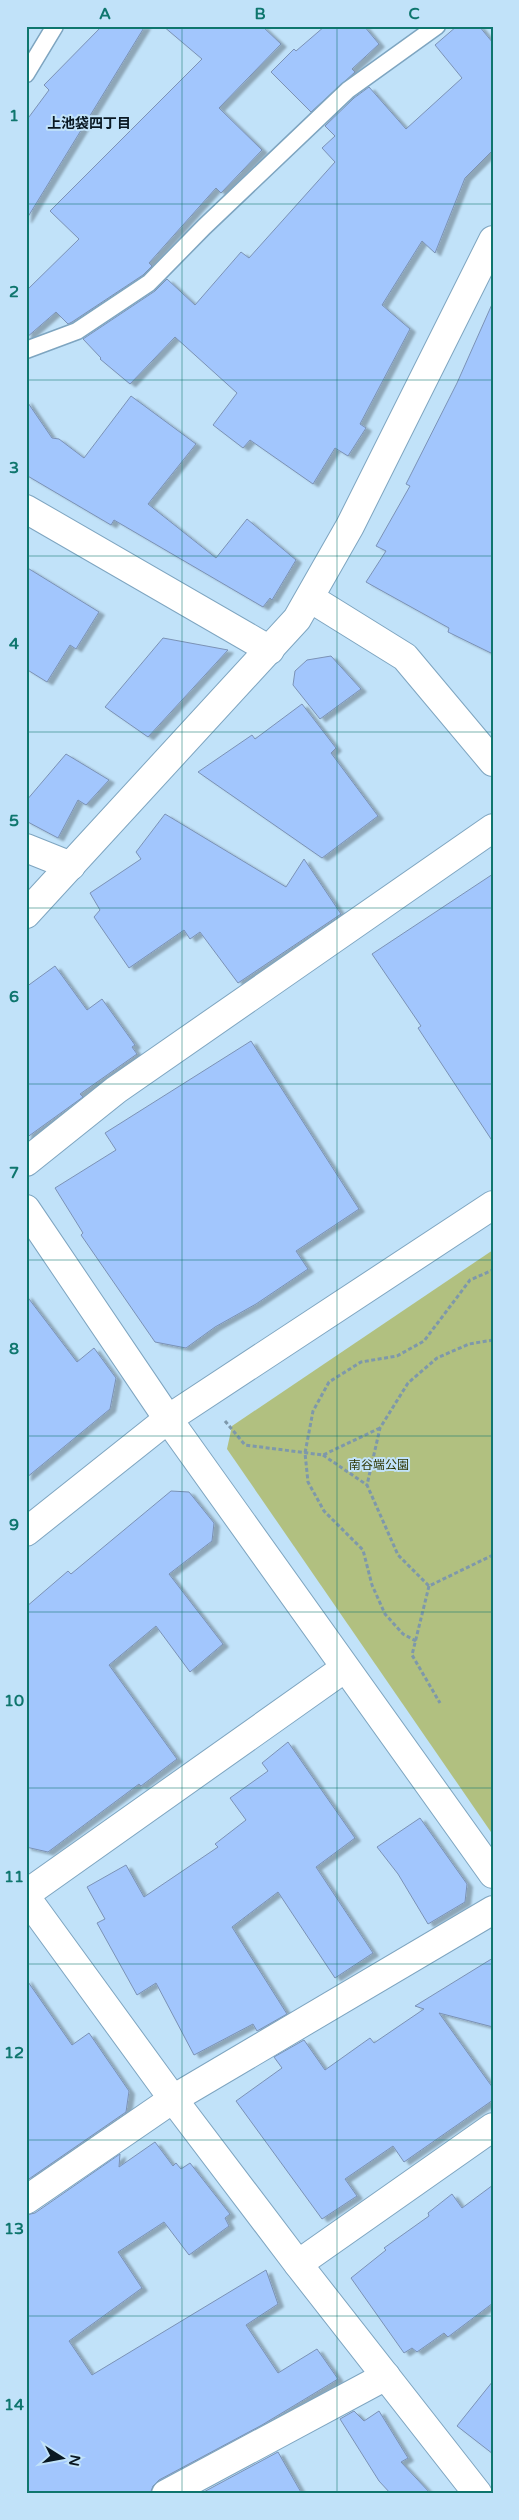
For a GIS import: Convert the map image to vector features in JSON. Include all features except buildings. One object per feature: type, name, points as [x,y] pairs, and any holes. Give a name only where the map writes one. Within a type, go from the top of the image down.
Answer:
[{"type":"street","points":[[26,914],[297,620],[350,526],[493,240]]},
{"type":"street","points":[[26,509],[270,650]]},
{"type":"street","points":[[310,598],[405,657],[493,762]]},
{"type":"street","points":[[26,1162],[116,1090],[493,828]]},
{"type":"street","points":[[26,848],[71,866]]},
{"type":"street","points":[[26,1532],[168,1419],[493,1205]]},
{"type":"street","points":[[26,1209],[168,1419],[493,1874]]},
{"type":"street","points":[[345,1668],[26,1895],[173,2100],[298,2264],[478,2494]]},
{"type":"street","points":[[26,2200],[173,2100],[493,1910]]},
{"type":"street","points":[[298,2264],[493,2127]]},
{"type":"street","points":[[166,2494],[386,2376]]},
{"type":"lane","points":[[26,74],[55,26]]},
{"type":"lane","points":[[26,350],[77,331],[149,283],[204,227],[348,90],[437,26]]},
{"type":"path","points":[[416,1641],[403,1634],[385,1614],[372,1585],[364,1550],[324,1511],[308,1482],[305,1453],[313,1411],[330,1382],[362,1362],[397,1356],[424,1342],[470,1280],[493,1270]]},
{"type":"path","points":[[367,1485],[380,1428],[408,1383],[437,1358],[469,1344],[493,1340]]},
{"type":"path","points":[[224,1421],[245,1445],[323,1455],[367,1485],[398,1555],[429,1586]]},
{"type":"path","points":[[323,1455],[380,1428]]},
{"type":"path","points":[[429,1586],[493,1555]]},
{"type":"path","points":[[429,1586],[412,1654],[440,1703]]},
{"type":"green space","name":"南谷端公園","points":[[493,1250],[493,1835],[227,1449],[232,1426]]},
{"type":"district","name":"上池袋四丁目","points":[[89,123]]}]
